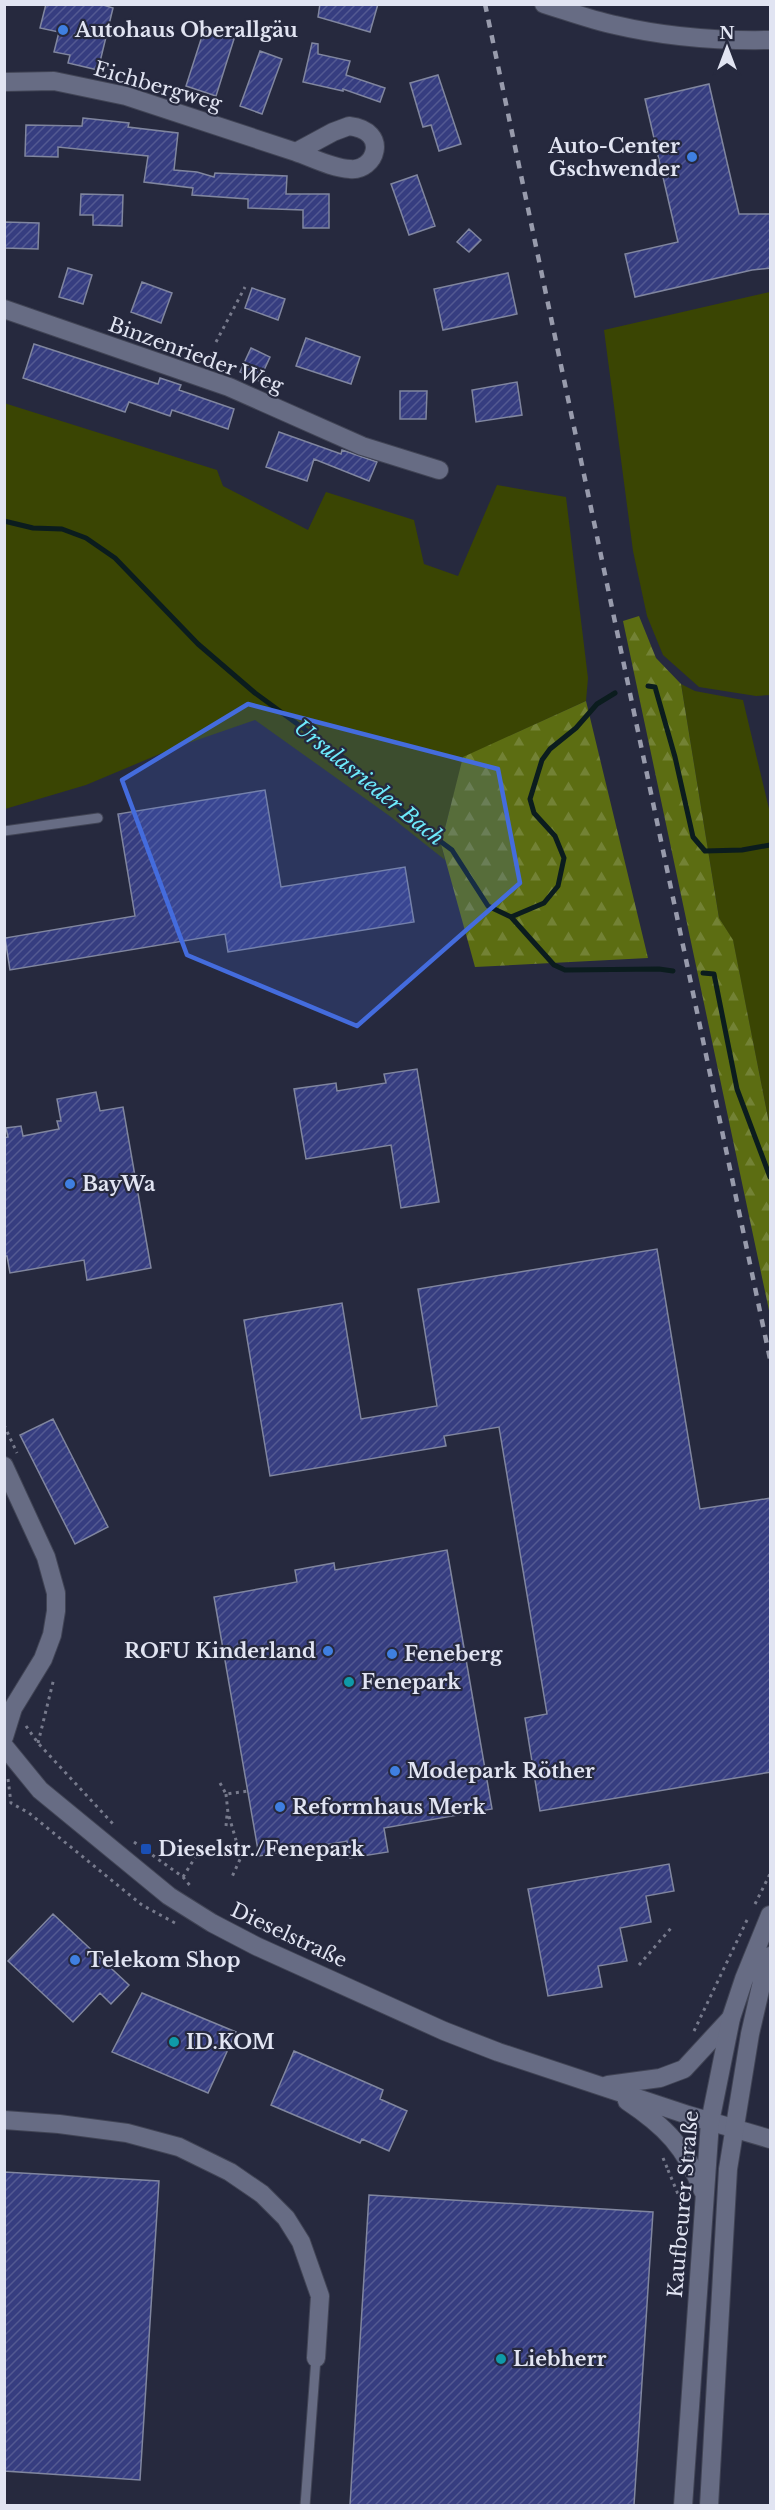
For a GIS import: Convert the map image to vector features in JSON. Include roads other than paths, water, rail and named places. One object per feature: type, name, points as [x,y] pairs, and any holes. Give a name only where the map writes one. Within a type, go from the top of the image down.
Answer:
[{"type":"street","points":[[544,4],[614,25],[664,34],[724,40],[771,39]]},
{"type":"street","name":"Eichbergweg","points":[[4,82],[54,81],[126,96],[296,152]]},
{"type":"street","name":"Binzenrieder Weg","points":[[4,309],[229,387],[362,446],[439,470]]},
{"type":"street","points":[[4,1467],[46,1557],[56,1593],[56,1611],[52,1635],[43,1659],[13,1708],[4,1737]]},
{"type":"street","name":"Dieselstraße","points":[[4,1746],[40,1790],[169,1896],[212,1923],[256,1946],[444,2031],[498,2052],[710,2122],[771,2139]]},
{"type":"street","name":"Kaufbeurer Straße","points":[[683,2505],[710,2122],[731,2018],[744,1979],[771,1915]]},
{"type":"street","points":[[709,2505],[728,2169],[733,2127],[750,2034],[764,1973],[771,1956]]},
{"type":"street","name":"Dieselstraße","points":[[603,2085],[660,2078],[684,2069],[731,2018]]},
{"type":"street","name":"Dieselstraße","points":[[603,2085],[654,2119],[681,2147],[693,2166],[704,2191]]},
{"type":"street","points":[[4,2120],[59,2124],[127,2133],[179,2147],[230,2172],[262,2194],[286,2218],[301,2242],[320,2296],[316,2358]]},
{"type":"lane","points":[[4,831],[98,818]]},
{"type":"lane","points":[[305,2505],[316,2358]]},
{"type":"waterway","name":"Ursulasrieder Bach","points":[[4,521],[33,528],[62,529],[86,538],[115,558],[198,644],[255,693],[352,764],[417,824],[452,850],[488,906],[511,917],[544,903],[558,886],[564,858],[555,836],[534,813],[530,799],[542,760],[550,749],[576,728],[597,704],[615,693]]},
{"type":"waterway","name":"Ursulasrieder Bach","points":[[648,686],[655,687],[675,757],[693,837],[705,851],[742,850],[770,845]]},
{"type":"waterway","points":[[511,917],[554,965],[565,970],[659,969],[673,971]]},
{"type":"waterway","points":[[703,973],[714,974],[737,1089],[770,1177]]},
{"type":"railway","points":[[485,4],[770,1359]]},
{"type":"place","name":"Autohaus Oberallgäu","points":[[63,30]]},
{"type":"place","name":"Auto-Center Gschwender","points":[[692,157]]},
{"type":"place","name":"BayWa","points":[[70,1184]]},
{"type":"place","name":"ROFU Kinderland","points":[[328,1651]]},
{"type":"place","name":"Feneberg","points":[[392,1654]]},
{"type":"place","name":"Fenepark","points":[[349,1682]]},
{"type":"place","name":"Modepark Röther","points":[[395,1771]]},
{"type":"place","name":"Reformhaus Merk","points":[[280,1807]]},
{"type":"place","name":"Dieselstr./Fenepark","points":[[146,1849]]},
{"type":"place","name":"Telekom Shop","points":[[75,1960]]},
{"type":"place","name":"ID.KOM","points":[[174,2042]]},
{"type":"place","name":"Liebherr","points":[[501,2359]]}]
